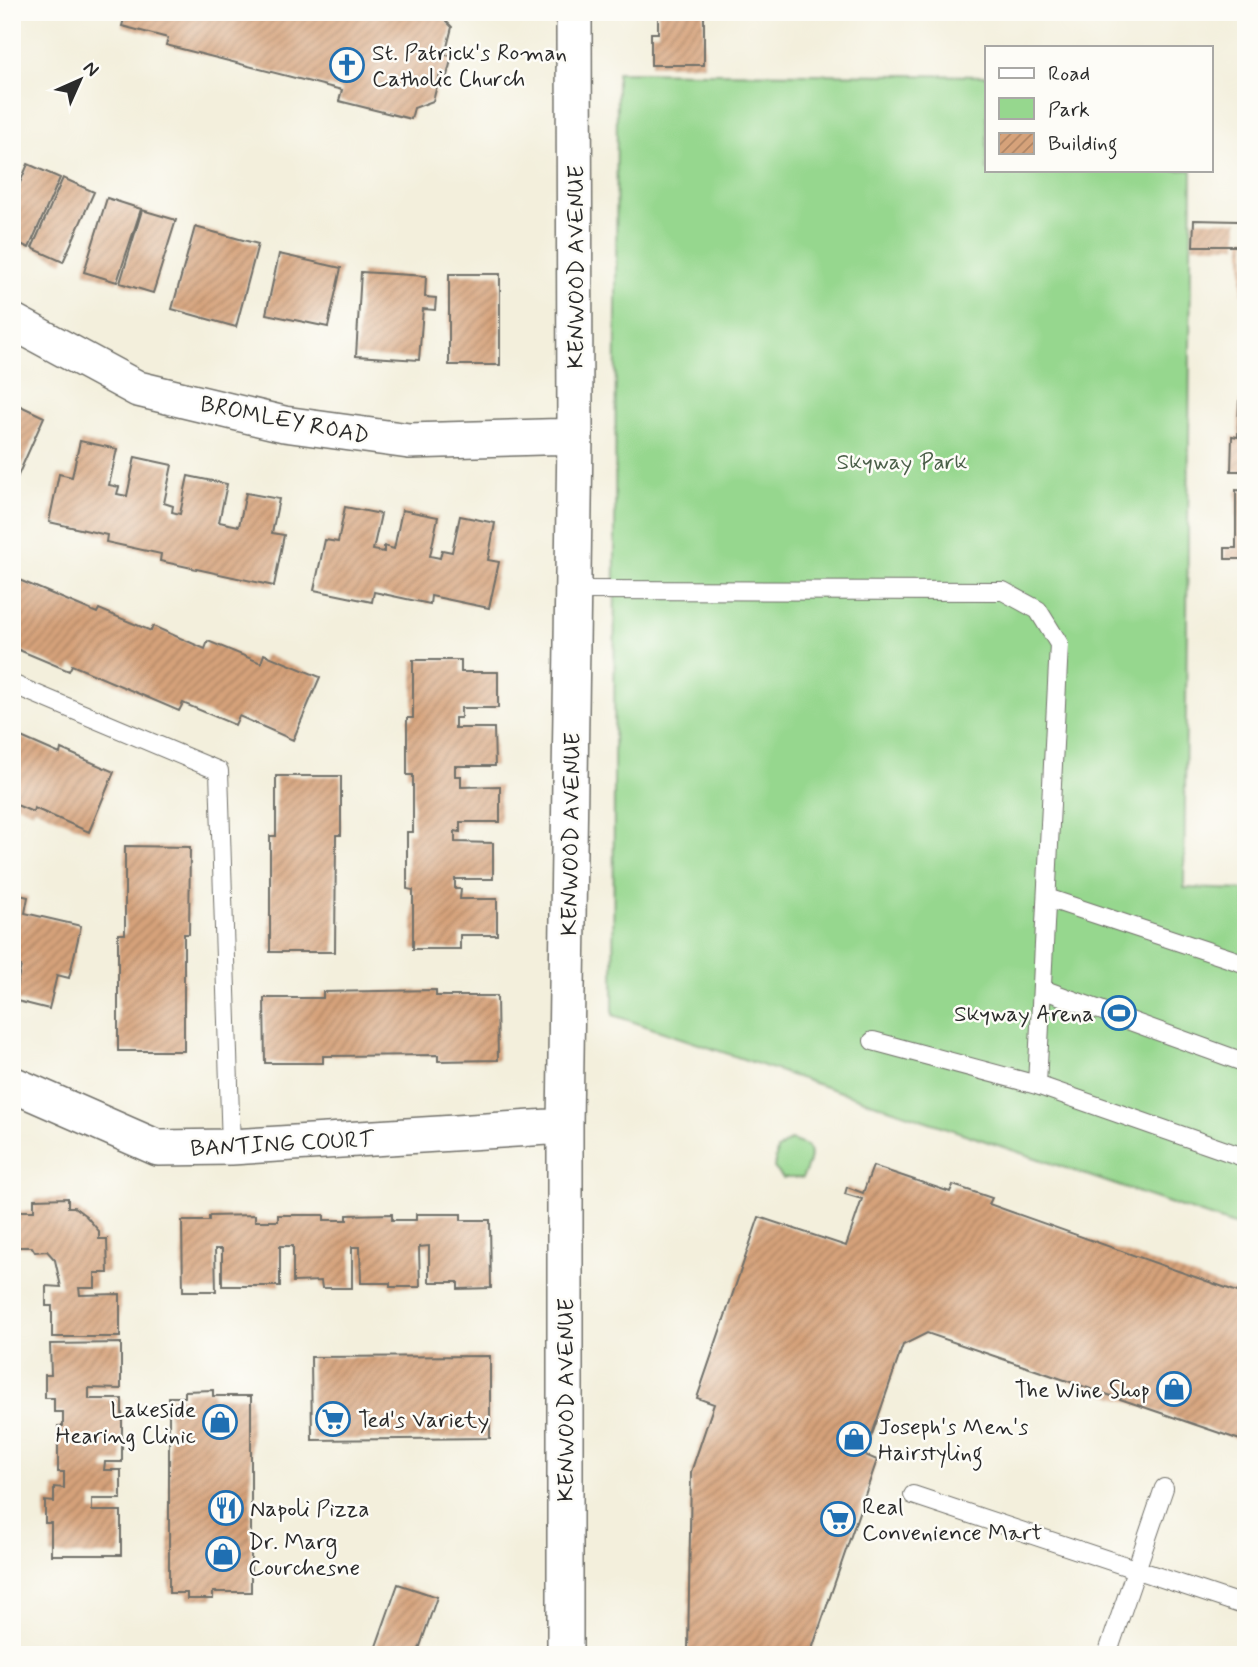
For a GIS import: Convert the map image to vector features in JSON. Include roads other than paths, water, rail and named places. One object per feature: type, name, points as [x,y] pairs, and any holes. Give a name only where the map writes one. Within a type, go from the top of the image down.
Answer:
[{"type":"street","name":"KENWOOD AVENUE","points":[[565,1655],[565,1126],[575,436],[575,12]]},
{"type":"street","name":"BROMLEY ROAD","points":[[12,321],[138,389],[284,424],[409,442],[575,436]]},
{"type":"street","name":"BANTING COURT","points":[[12,1084],[158,1148],[231,1147],[565,1126]]},
{"type":"lane","points":[[573,590],[1003,591],[1038,610],[1059,644],[1037,1085]]},
{"type":"lane","points":[[12,684],[219,771],[231,1147]]},
{"type":"lane","points":[[1047,898],[1246,964]]},
{"type":"lane","points":[[1042,989],[1246,1063]]},
{"type":"lane","points":[[873,1041],[1037,1085],[1246,1158]]},
{"type":"lane","points":[[1107,1655],[1164,1488]]},
{"type":"lane","points":[[914,1494],[1246,1606]]},
{"type":"place","name":"St. Patrick's Roman Catholic Church","points":[[347,65]]},
{"type":"place","name":"Skyway Arena","points":[[1119,1013]]},
{"type":"place","name":"The Wine Shop","points":[[1174,1389]]},
{"type":"place","name":"Ted's Variety","points":[[333,1419]]},
{"type":"place","name":"Lakeside Hearing Clinic","points":[[220,1422]]},
{"type":"place","name":"Joseph's Men's Hairstyling","points":[[854,1439]]},
{"type":"place","name":"Napoli Pizza","points":[[226,1508]]},
{"type":"place","name":"Real Convenience Mart","points":[[838,1519]]},
{"type":"place","name":"Dr. Marg Courchesne","points":[[223,1554]]},
{"type":"park label","name":"Skyway Park","points":[[902,461]]}]
